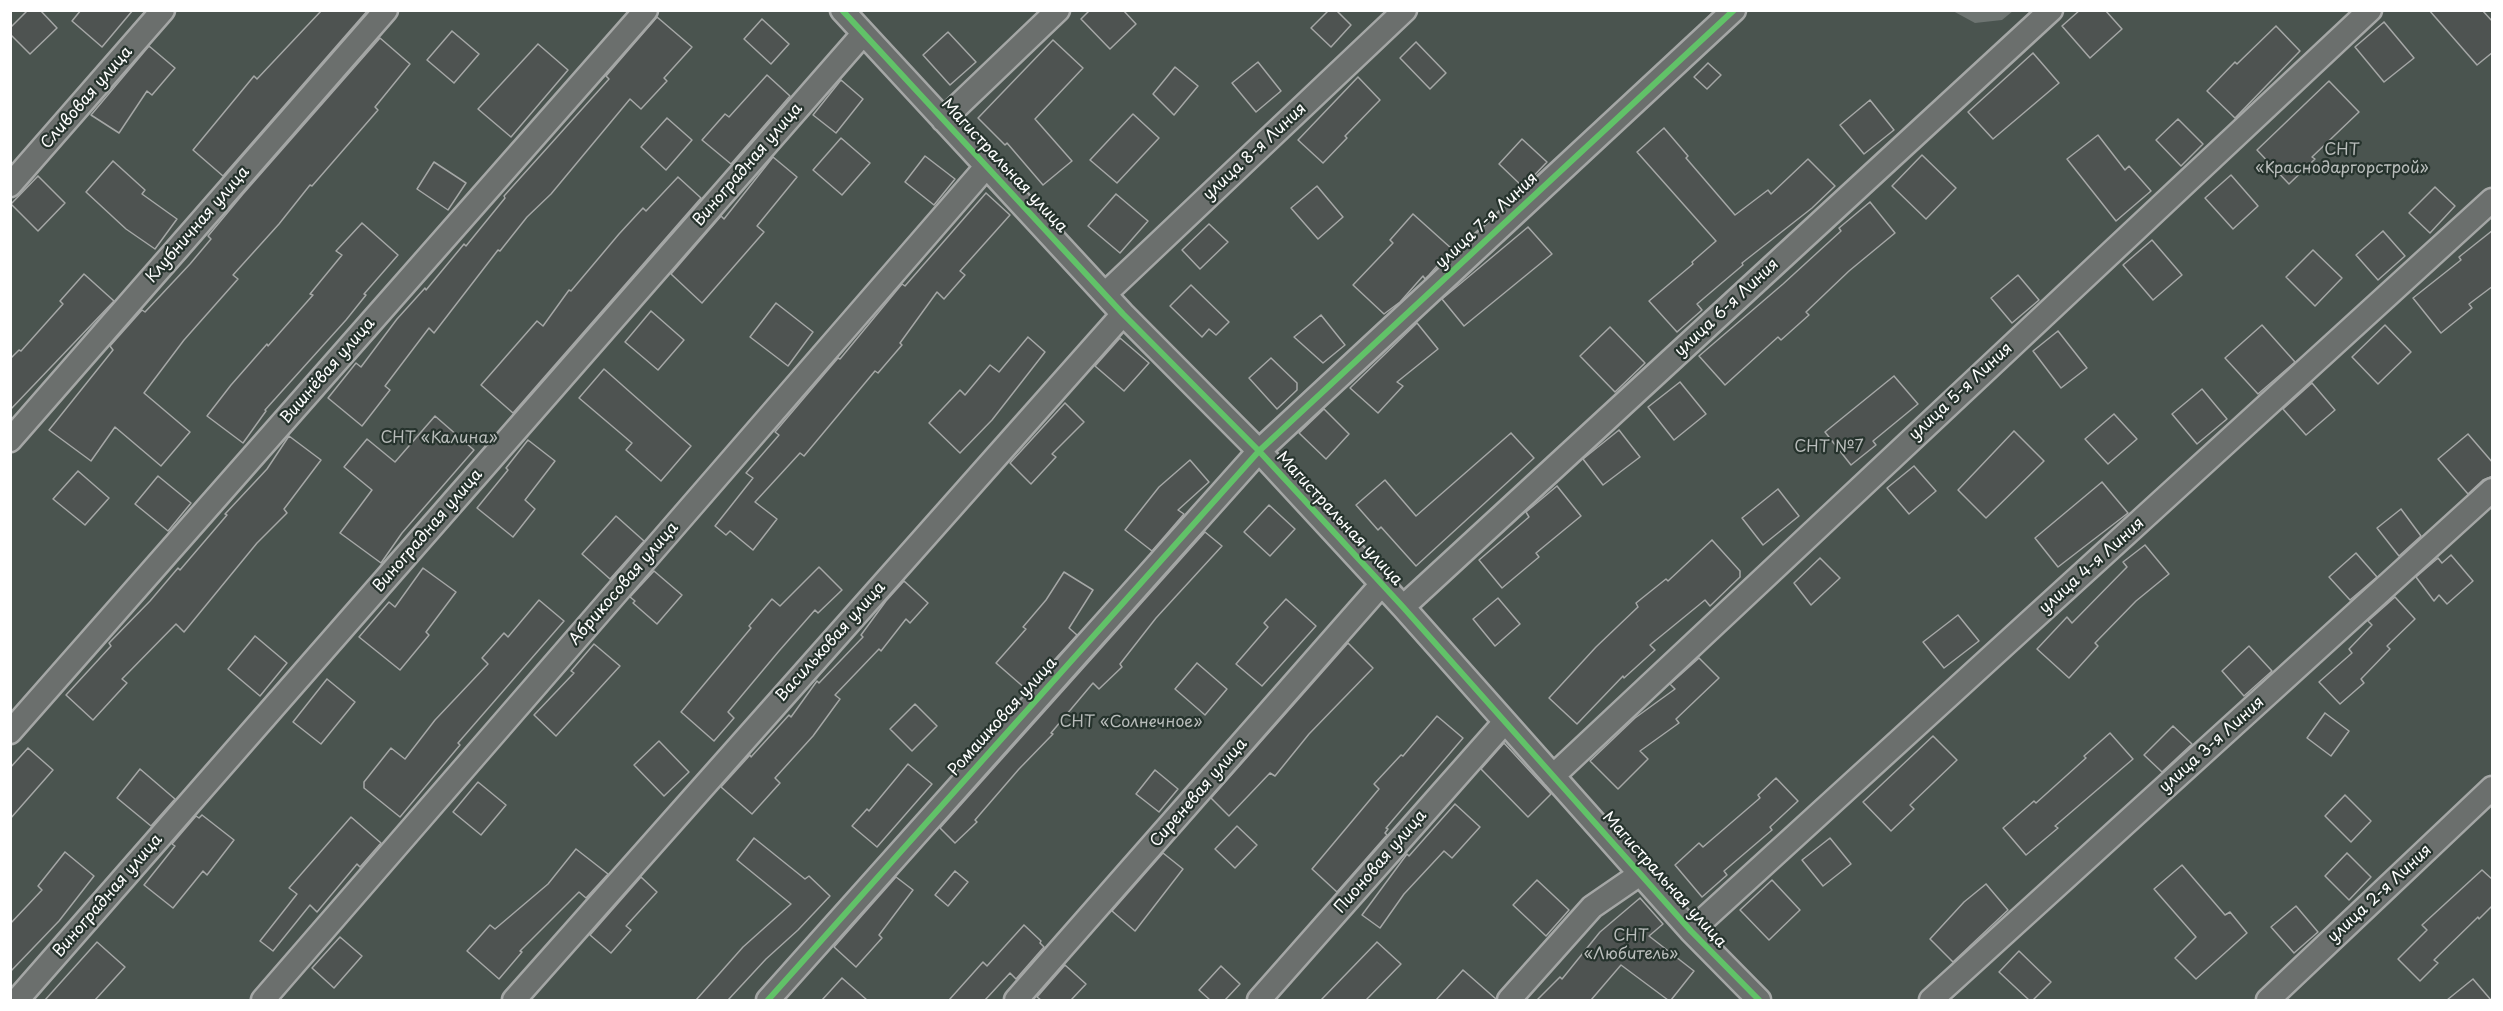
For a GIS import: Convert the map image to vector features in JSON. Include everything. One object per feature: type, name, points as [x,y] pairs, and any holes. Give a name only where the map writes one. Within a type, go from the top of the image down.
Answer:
[{"type":"street","name":"Сливовая улица","points":[[10,184],[163,10]]},
{"type":"street","name":"Клубничная улица","points":[[10,440],[386,10]]},
{"type":"street","name":"Вишнёвая улица","points":[[10,732],[646,10]]},
{"type":"street","name":"Магистральная улица","points":[[842,10],[1123,314],[1259,451],[1403,607],[1691,931],[1759,1000]]},
{"type":"street","points":[[943,120],[1058,10]]},
{"type":"street","name":"улица 8-я Линия","points":[[1105,294],[1405,10]]},
{"type":"street","name":"улица 7-я Линия","points":[[1259,451],[1734,10]]},
{"type":"street","name":"улица 6-я Линия","points":[[1403,607],[2051,10]]},
{"type":"street","name":"улица 5-я Линия","points":[[1553,776],[2370,10]]},
{"type":"street","name":"Виноградная улица","points":[[16,1000],[863,34]]},
{"type":"street","name":"Абрикосовая улица","points":[[263,1000],[986,167]]},
{"type":"street","name":"улица 4-я Линия","points":[[1691,931],[2493,200]]},
{"type":"street","name":"Васильковая улица","points":[[514,1000],[1123,314]]},
{"type":"street","name":"Ромашковая улица","points":[[768,1000],[1259,451]]},
{"type":"street","name":"улица 3-я Линия","points":[[1930,1000],[2493,490]]},
{"type":"street","name":"Сиреневая улица","points":[[1016,1000],[1382,585]]},
{"type":"street","name":"Пионовая улица","points":[[1259,1000],[1504,723]]},
{"type":"street","name":"улица 2-я Линия","points":[[2268,1000],[2493,788]]},
{"type":"street","points":[[1509,1000],[1592,907],[1640,874]]},
{"type":"green space","points":[[10,11],[2492,11],[2492,1000],[11,1000]]},
{"type":"shaded area","points":[[1953,11],[2013,11],[2002,20],[1975,23]]},
{"type":"building","points":[[28,10],[40,10],[57,28],[30,54],[10,34],[10,28]]},
{"type":"building","points":[[81,10],[133,10],[102,47],[72,21]]},
{"type":"building","points":[[322,10],[368,10],[223,176],[193,150],[254,76],[257,79]]},
{"type":"building","points":[[1090,10],[1123,10],[1136,24],[1110,49],[1081,19]]},
{"type":"building","points":[[1329,10],[1336,10],[1351,25],[1331,47],[1311,28]]},
{"type":"building","points":[[2080,10],[2105,10],[2122,29],[2090,58],[2062,26]]},
{"type":"building","points":[[2429,10],[2482,10],[2493,22],[2493,52],[2477,65]]},
{"type":"building","points":[[657,17],[692,47],[664,78],[667,81],[641,109],[630,99],[551,194],[527,217],[500,251],[498,250],[434,333],[429,328],[385,386],[390,390],[362,426],[328,398],[356,363],[361,367],[397,319],[425,288],[426,290],[464,244],[466,246],[505,198],[504,196],[609,79],[606,76]]},
{"type":"building","points":[[762,19],[789,44],[771,64],[744,39]]},
{"type":"building","points":[[2384,22],[2414,58],[2384,82],[2355,47]]},
{"type":"building","points":[[2276,26],[2300,51],[2235,118],[2207,91],[2235,62],[2237,64]]},
{"type":"building","points":[[452,31],[479,54],[454,83],[427,60]]},
{"type":"building","points":[[948,32],[976,62],[950,85],[923,55]]},
{"type":"building","points":[[380,38],[410,64],[375,107],[378,110],[233,275],[238,279],[184,340],[144,393],[190,432],[161,466],[115,427],[91,461],[49,430],[113,350],[110,346],[142,310],[145,312],[190,264],[211,239],[208,236],[243,194]]},
{"type":"building","points":[[1053,40],[1083,68],[1035,119],[1072,161],[1043,185],[1007,143],[1005,145],[978,118]]},
{"type":"building","points":[[1416,42],[1446,73],[1430,89],[1400,58]]},
{"type":"building","points":[[538,44],[568,70],[511,137],[478,109]]},
{"type":"building","points":[[149,46],[175,68],[152,95],[147,91],[119,133],[91,115]]},
{"type":"building","points":[[2033,53],[2059,83],[1993,139],[1968,112]]},
{"type":"building","points":[[1258,62],[1281,91],[1256,112],[1232,83]]},
{"type":"building","points":[[1708,63],[1721,75],[1707,89],[1694,77]]},
{"type":"building","points":[[1175,67],[1198,86],[1174,115],[1153,94]]},
{"type":"building","points":[[767,75],[790,96],[731,164],[702,140],[725,114],[729,117]]},
{"type":"building","points":[[1358,77],[1380,100],[1345,136],[1347,138],[1323,163],[1298,140]]},
{"type":"building","points":[[841,80],[863,99],[836,133],[813,115]]},
{"type":"building","points":[[2329,81],[2359,112],[2312,157],[2315,159],[2289,184],[2257,150]]},
{"type":"building","points":[[1870,100],[1894,130],[1864,154],[1840,125]]},
{"type":"building","points":[[1133,114],[1159,138],[1117,183],[1090,160]]},
{"type":"building","points":[[667,118],[692,140],[666,170],[641,147]]},
{"type":"building","points":[[2178,119],[2203,144],[2181,166],[2156,140]]},
{"type":"building","points":[[1664,128],[1688,156],[1686,158],[1735,215],[1768,190],[1771,194],[1808,159],[1835,186],[1812,208],[1742,263],[1743,265],[1697,304],[1702,310],[1677,332],[1649,301],[1716,241],[1637,152]]},
{"type":"building","points":[[2098,135],[2125,170],[2129,166],[2151,191],[2116,221],[2067,159]]},
{"type":"building","points":[[841,138],[870,163],[842,195],[813,170]]},
{"type":"building","points":[[1522,139],[1547,162],[1523,187],[1499,164]]},
{"type":"building","points":[[1922,155],[1956,188],[1926,219],[1892,186]]},
{"type":"building","points":[[925,156],[955,179],[934,205],[905,182]]},
{"type":"building","points":[[773,157],[797,177],[757,226],[764,232],[702,303],[671,274],[721,216],[724,219]]},
{"type":"building","points":[[113,161],[145,190],[142,194],[177,219],[155,249],[126,229],[86,192]]},
{"type":"building","points":[[434,162],[466,183],[448,210],[417,189]]},
{"type":"building","points":[[2231,175],[2258,206],[2233,229],[2205,198]]},
{"type":"building","points":[[38,176],[65,203],[38,231],[11,204]]},
{"type":"building","points":[[678,177],[701,198],[513,413],[481,385],[537,321],[543,326],[569,290],[571,291],[619,234],[643,208],[646,211]]},
{"type":"building","points":[[1317,186],[1343,217],[1318,239],[1291,208]]},
{"type":"building","points":[[2435,187],[2455,206],[2430,233],[2409,213]]},
{"type":"building","points":[[986,193],[1010,215],[960,271],[965,275],[944,299],[937,292],[900,343],[902,345],[878,373],[875,371],[804,456],[800,453],[755,502],[777,519],[753,550],[730,531],[726,535],[715,526],[753,478],[746,473],[779,435],[775,432],[902,284],[905,286]]},
{"type":"building","points":[[1116,194],[1148,221],[1120,253],[1088,226]]},
{"type":"building","points":[[1870,202],[1895,233],[1849,271],[1806,312],[1809,315],[1781,340],[1778,337],[1725,385],[1699,356],[1783,284],[1841,231],[1839,228]]},
{"type":"building","points":[[1413,214],[1452,249],[1425,279],[1423,276],[1400,302],[1384,314],[1353,285],[1393,243],[1390,240]]},
{"type":"building","points":[[362,223],[398,255],[364,294],[366,295],[346,320],[265,410],[243,443],[207,416],[231,385],[313,295],[310,294],[342,255],[336,251]]},
{"type":"building","points":[[1209,224],[1228,242],[1200,269],[1182,250]]},
{"type":"building","points":[[1528,227],[1552,254],[1464,326],[1442,299]]},
{"type":"building","points":[[2493,230],[2493,286],[2469,304],[2472,308],[2441,333],[2413,298],[2461,260],[2459,257]]},
{"type":"building","points":[[2383,231],[2405,256],[2378,280],[2356,255]]},
{"type":"building","points":[[2152,240],[2182,275],[2153,300],[2123,265]]},
{"type":"building","points":[[2313,250],[2342,278],[2315,306],[2286,277]]},
{"type":"building","points":[[84,274],[114,301],[10,410],[10,359],[19,350],[21,351],[63,304],[60,301]]},
{"type":"building","points":[[2018,275],[2039,300],[2012,323],[1991,298]]},
{"type":"building","points":[[1191,285],[1229,322],[1216,335],[1209,329],[1202,337],[1170,306]]},
{"type":"building","points":[[776,303],[813,332],[788,366],[750,337]]},
{"type":"building","points":[[651,311],[684,340],[658,370],[625,342]]},
{"type":"building","points":[[1321,315],[1345,345],[1323,363],[1294,337]]},
{"type":"building","points":[[1417,323],[1438,349],[1397,382],[1403,386],[1378,413],[1350,388]]},
{"type":"building","points":[[2262,325],[2295,362],[2258,394],[2225,358]]},
{"type":"building","points":[[2385,325],[2411,352],[2378,384],[2352,357]]},
{"type":"building","points":[[1610,327],[1645,363],[1615,392],[1580,356]]},
{"type":"building","points":[[2058,331],[2087,368],[2061,388],[2033,351]]},
{"type":"building","points":[[1028,337],[1045,352],[992,420],[960,453],[929,423],[960,390],[965,395],[990,365],[999,372]]},
{"type":"building","points":[[1120,338],[1149,363],[1124,391],[1095,366]]},
{"type":"building","points":[[1271,358],[1297,383],[1297,390],[1277,409],[1249,378]]},
{"type":"building","points":[[604,369],[691,446],[661,481],[626,450],[632,443],[579,398]]},
{"type":"building","points":[[1894,376],[1918,404],[1873,441],[1876,445],[1851,465],[1825,432]]},
{"type":"building","points":[[1680,382],[1706,414],[1674,440],[1648,407]]},
{"type":"building","points":[[2312,383],[2335,410],[2306,435],[2283,409]]},
{"type":"building","points":[[2202,389],[2227,419],[2197,444],[2172,414]]},
{"type":"building","points":[[1065,403],[1084,422],[1052,454],[1056,457],[1031,484],[1010,463]]},
{"type":"building","points":[[1324,409],[1349,434],[1326,459],[1299,433]]},
{"type":"building","points":[[2114,414],[2137,439],[2108,464],[2085,439]]},
{"type":"building","points":[[435,416],[474,450],[402,533],[381,563],[340,533],[372,490],[344,467],[367,439],[395,462]]},
{"type":"building","points":[[1619,430],[1640,457],[1603,485],[1583,459]]},
{"type":"building","points":[[2014,431],[2044,461],[1986,518],[1958,490]]},
{"type":"building","points":[[1511,433],[1534,458],[1416,566],[1381,527],[1378,530],[1356,505],[1385,480],[1416,516]]},
{"type":"building","points":[[2468,434],[2493,463],[2493,476],[2483,480],[2468,494],[2438,459]]},
{"type":"building","points":[[289,436],[321,460],[284,509],[287,513],[257,543],[184,632],[176,624],[122,679],[127,683],[93,720],[66,695],[111,646],[109,643],[178,568],[180,570],[227,515],[225,514],[267,469]]},
{"type":"building","points":[[528,440],[555,461],[525,500],[535,509],[513,537],[477,508],[508,470],[506,468]]},
{"type":"building","points":[[1190,460],[1209,482],[1178,510],[1184,514],[1152,551],[1125,530],[1159,487]]},
{"type":"building","points":[[1914,466],[1936,491],[1909,514],[1887,488]]},
{"type":"building","points":[[78,471],[109,498],[85,525],[53,499]]},
{"type":"building","points":[[158,476],[191,503],[168,531],[135,504]]},
{"type":"building","points":[[2102,482],[2128,513],[2058,567],[2035,538]]},
{"type":"building","points":[[1557,486],[1581,516],[1536,553],[1539,557],[1502,588],[1479,560],[1529,517],[1526,512]]},
{"type":"building","points":[[1778,489],[1799,516],[1763,545],[1742,518]]},
{"type":"building","points":[[1269,505],[1295,529],[1270,556],[1244,532]]},
{"type":"building","points":[[2401,509],[2421,536],[2399,556],[2377,528]]},
{"type":"building","points":[[616,516],[644,541],[610,579],[582,554]]},
{"type":"building","points":[[1205,532],[1222,546],[1156,618],[1120,664],[1122,667],[1099,689],[1093,683],[1051,733],[1053,734],[1019,769],[975,820],[977,822],[955,843],[940,828]]},
{"type":"building","points":[[1712,540],[1740,571],[1740,577],[1710,606],[1705,600],[1650,645],[1655,650],[1624,678],[1623,676],[1577,724],[1549,698],[1596,647],[1638,607],[1636,603],[1666,579],[1668,581]]},
{"type":"building","points":[[2145,545],[2169,574],[2136,601],[2095,643],[2098,646],[2069,678],[2037,649],[2067,617],[2072,623],[2127,567],[2123,562]]},
{"type":"building","points":[[2356,553],[2377,577],[2350,600],[2329,577]]},
{"type":"building","points":[[2451,555],[2473,581],[2447,604],[2439,595],[2434,601],[2416,577],[2438,558],[2442,563]]},
{"type":"building","points":[[1820,558],[1840,578],[1811,605],[1794,583]]},
{"type":"building","points":[[819,567],[842,590],[818,613],[815,610],[779,651],[728,712],[734,718],[714,741],[681,712],[751,628],[749,626],[772,599],[780,606]]},
{"type":"building","points":[[423,568],[456,592],[426,632],[429,635],[400,670],[359,637],[389,602],[395,607]]},
{"type":"building","points":[[654,571],[682,595],[657,624],[633,603],[635,601],[630,597]]},
{"type":"building","points":[[1064,572],[1093,590],[1069,628],[1077,635],[1027,690],[996,663],[1026,629],[1023,627],[1046,600]]},
{"type":"building","points":[[904,581],[928,603],[910,623],[906,619],[881,651],[879,649],[835,695],[840,699],[813,736],[775,778],[780,783],[752,814],[721,787],[789,715],[791,717],[817,681],[819,683],[863,637],[861,635]]},
{"type":"building","points":[[2395,597],[2415,619],[2387,646],[2390,649],[2361,679],[2364,683],[2340,704],[2319,682],[2352,653],[2349,649],[2372,625],[2368,621]]},
{"type":"building","points":[[1498,598],[1520,624],[1495,646],[1473,619]]},
{"type":"building","points":[[1286,599],[1316,626],[1262,686],[1236,664],[1268,627],[1264,623]]},
{"type":"building","points":[[539,600],[564,621],[458,743],[460,745],[400,817],[364,788],[364,782],[391,748],[405,759],[435,720],[488,664],[482,658],[504,633],[508,637]]},
{"type":"building","points":[[1958,615],[1979,641],[1944,668],[1923,642]]},
{"type":"building","points":[[255,636],[287,663],[260,696],[228,669]]},
{"type":"building","points":[[1348,643],[1373,668],[1309,734],[1275,776],[1270,773],[1229,816],[1211,798]]},
{"type":"building","points":[[594,644],[620,666],[556,736],[534,715],[574,673],[571,671]]},
{"type":"building","points":[[2249,646],[2272,671],[2244,696],[2222,671]]},
{"type":"building","points":[[1699,658],[1719,678],[1676,719],[1679,723],[1640,751],[1648,759],[1618,789],[1590,761],[1635,718],[1675,689],[1670,684]]},
{"type":"building","points":[[1197,663],[1227,689],[1205,715],[1175,689]]},
{"type":"building","points":[[327,679],[355,702],[321,744],[293,722]]},
{"type":"building","points":[[915,704],[937,726],[912,751],[890,729]]},
{"type":"building","points":[[2325,713],[2349,731],[2331,756],[2307,738]]},
{"type":"building","points":[[1437,716],[1463,738],[1386,828],[1388,829],[1385,833],[1387,835],[1337,892],[1312,869],[1379,789],[1374,784],[1401,755],[1403,756]]},
{"type":"building","points":[[2173,726],[2192,744],[2162,772],[2144,755]]},
{"type":"building","points":[[2110,733],[2133,759],[2055,826],[2058,828],[2026,855],[2003,828],[2034,801],[2036,803]]},
{"type":"building","points":[[1933,736],[1957,760],[1910,805],[1914,809],[1891,831],[1863,802]]},
{"type":"building","points":[[659,741],[689,772],[664,796],[634,765]]},
{"type":"building","points":[[1504,743],[1551,794],[1528,817],[1481,769]]},
{"type":"building","points":[[28,748],[53,770],[10,819],[10,768]]},
{"type":"building","points":[[908,764],[932,784],[877,847],[852,826],[867,809],[869,811]]},
{"type":"building","points":[[140,769],[175,799],[151,826],[117,798]]},
{"type":"building","points":[[1155,770],[1178,789],[1159,812],[1136,794]]},
{"type":"building","points":[[1776,778],[1798,801],[1770,827],[1772,830],[1724,871],[1727,875],[1702,897],[1675,865],[1699,843],[1703,847],[1760,798],[1758,795]]},
{"type":"building","points":[[478,782],[506,805],[481,835],[453,812]]},
{"type":"building","points":[[2345,795],[2371,821],[2351,842],[2325,816]]},
{"type":"building","points":[[1455,804],[1480,827],[1452,858],[1444,851],[1404,894],[1380,928],[1362,915],[1407,854],[1409,856]]},
{"type":"building","points":[[202,815],[234,840],[207,875],[203,871],[173,908],[144,885],[175,846],[172,844],[196,816],[199,818]]},
{"type":"building","points":[[351,817],[381,843],[360,867],[357,864],[317,912],[310,905],[273,951],[260,941],[297,894],[289,888]]},
{"type":"building","points":[[1237,826],[1257,845],[1235,868],[1215,849]]},
{"type":"building","points":[[754,838],[805,879],[809,876],[830,896],[728,1000],[696,1000],[743,947],[791,904],[737,860]]},
{"type":"building","points":[[1830,838],[1851,864],[1823,886],[1802,860]]},
{"type":"building","points":[[576,849],[608,874],[586,898],[579,892],[520,951],[522,952],[499,979],[467,951],[490,925],[495,929],[548,884]]},
{"type":"building","points":[[65,852],[94,876],[59,921],[10,972],[10,924],[42,890],[38,886]]},
{"type":"building","points":[[1163,853],[1183,869],[1135,931],[1112,911]]},
{"type":"building","points":[[2347,853],[2371,877],[2349,900],[2325,876]]},
{"type":"building","points":[[2182,865],[2225,915],[2230,912],[2247,933],[2196,979],[2175,958],[2196,937],[2154,889]]},
{"type":"building","points":[[2482,870],[2493,880],[2493,905],[2434,960],[2438,963],[2420,981],[2398,959],[2427,930],[2422,925]]},
{"type":"building","points":[[955,871],[968,882],[948,906],[935,895]]},
{"type":"building","points":[[641,877],[657,892],[626,926],[631,930],[611,953],[590,935]]},
{"type":"building","points":[[896,877],[913,890],[879,935],[882,938],[856,967],[834,947]]},
{"type":"building","points":[[1537,880],[1569,910],[1546,936],[1513,905]]},
{"type":"building","points":[[1772,880],[1800,910],[1769,940],[1740,910]]},
{"type":"building","points":[[1986,884],[2008,910],[1953,962],[1930,939],[1964,902]]},
{"type":"building","points":[[1640,898],[1663,924],[1649,936],[1694,971],[1671,1000],[1621,965],[1591,1000],[1537,1000],[1560,977],[1562,979],[1600,932]]},
{"type":"building","points":[[2296,906],[2318,932],[2294,953],[2271,927]]},
{"type":"building","points":[[1024,925],[1041,941],[1044,947],[1016,979],[1010,973],[985,1000],[949,1000],[983,962],[987,966]]},
{"type":"building","points":[[340,937],[362,956],[334,988],[312,968]]},
{"type":"building","points":[[97,942],[125,967],[95,1000],[45,1000]]},
{"type":"building","points":[[1377,942],[1401,964],[1366,1000],[1321,1000]]},
{"type":"building","points":[[2019,951],[2051,982],[2033,1000],[2029,1000],[1999,972]]},
{"type":"building","points":[[1065,965],[1086,984],[1071,1000],[1041,1000],[1037,997]]},
{"type":"building","points":[[1221,966],[1240,984],[1225,1000],[1210,1000],[1199,990]]},
{"type":"building","points":[[1463,970],[1496,999],[1496,1000],[1436,1000]]},
{"type":"building","points":[[842,978],[867,1000],[822,1000]]},
{"type":"building","points":[[2473,979],[2491,1000],[2447,1000]]},
{"type":"cycle path","points":[[842,10],[1123,314],[1259,451],[1403,607],[1691,931],[1759,1000]]},
{"type":"cycle path","points":[[768,1000],[1259,451],[1734,10]]},
{"type":"park label","name":"СНТ «Краснодаргорстрой»","points":[[2342,160]]},
{"type":"park label","name":"СНТ «Калина»","points":[[439,439]]},
{"type":"park label","name":"СНТ №7","points":[[1829,448]]},
{"type":"park label","name":"СНТ «Солнечное»","points":[[1131,723]]},
{"type":"park label","name":"СНТ «Любитель»","points":[[1631,946]]}]
